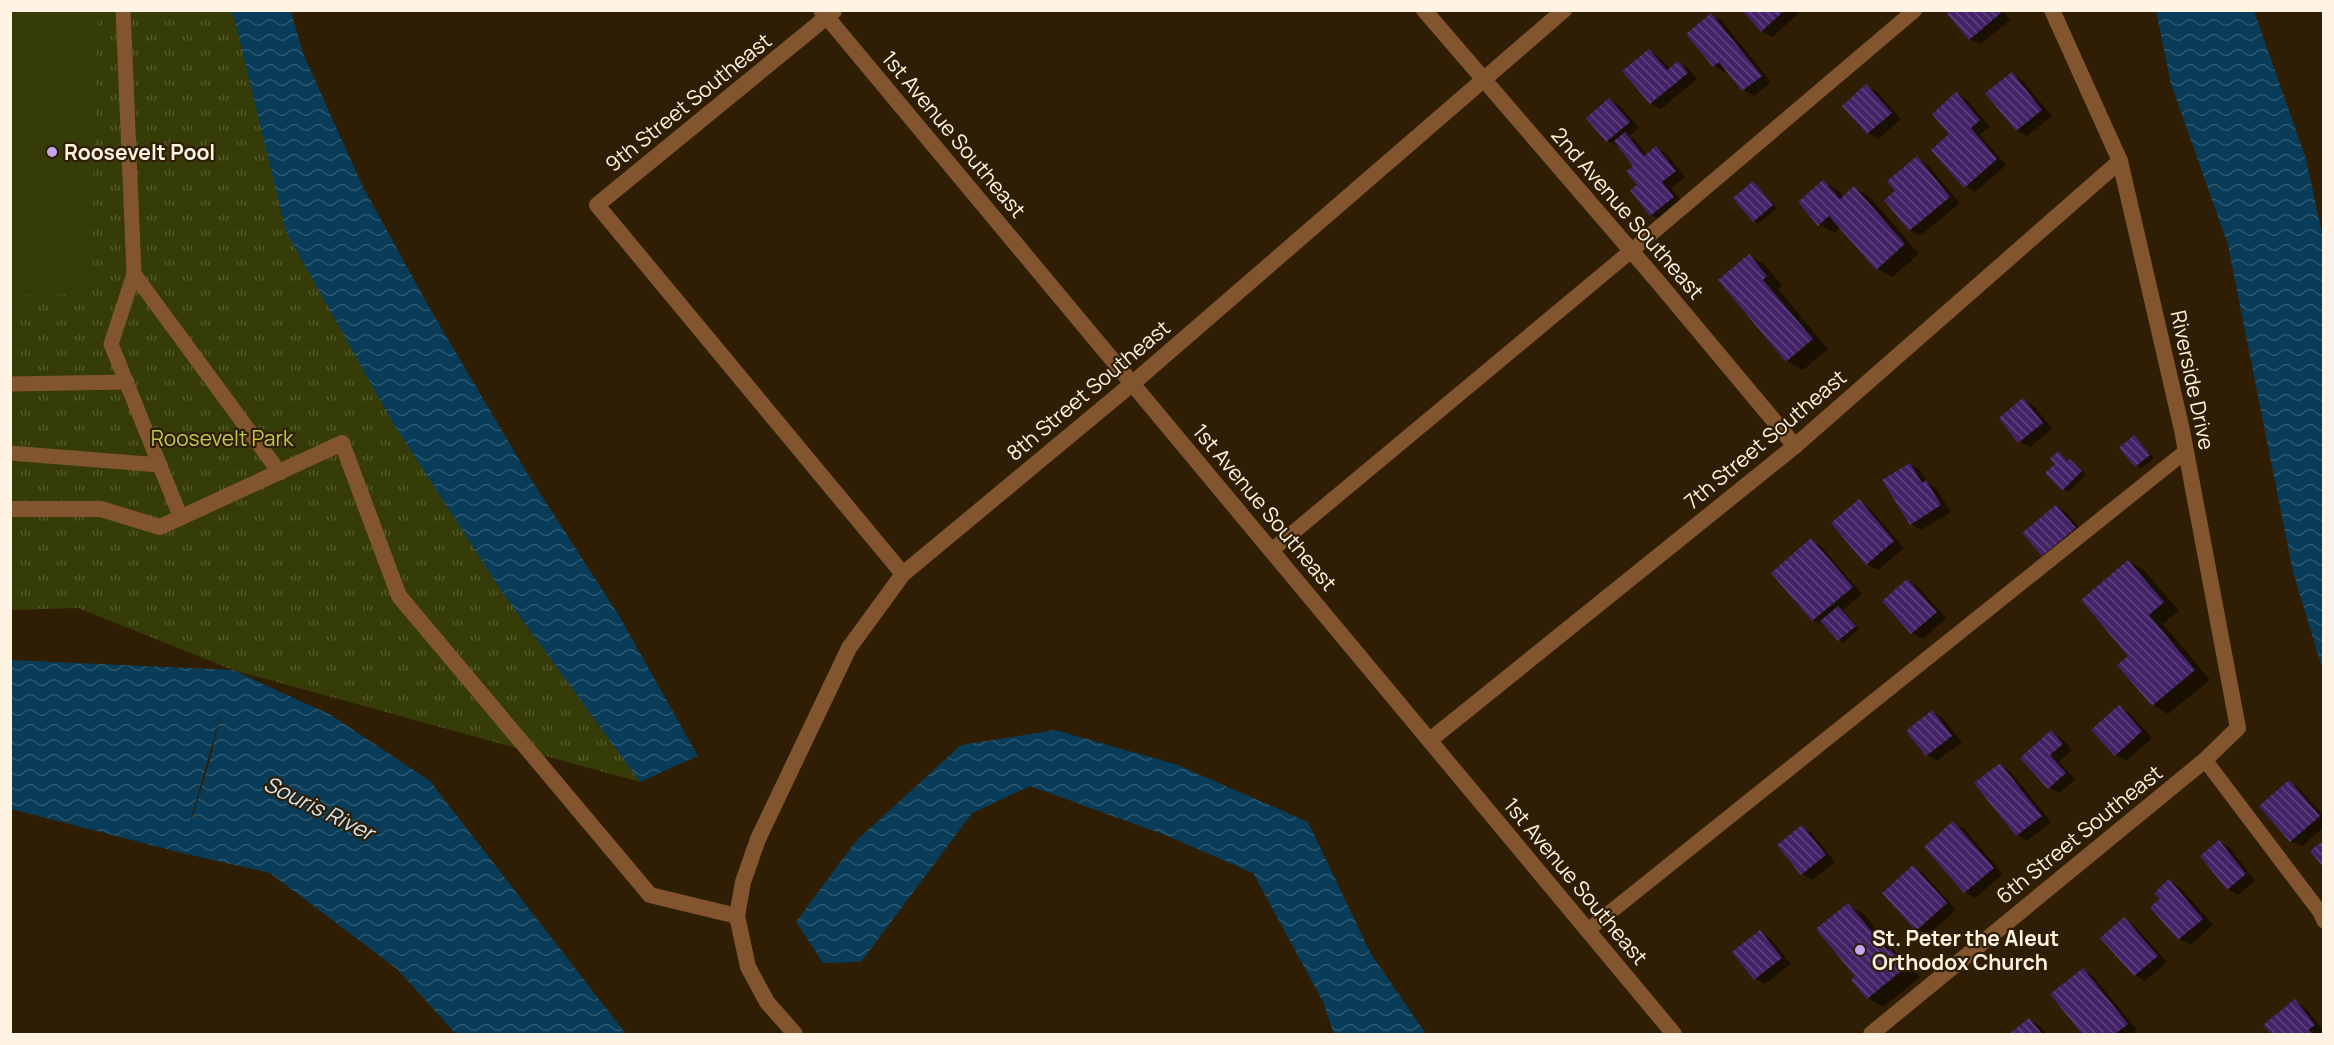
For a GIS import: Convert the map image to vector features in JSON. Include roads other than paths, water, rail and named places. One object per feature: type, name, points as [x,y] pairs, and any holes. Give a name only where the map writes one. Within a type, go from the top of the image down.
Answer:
[{"type":"street","name":"2nd Avenue Southeast","points":[[1424,10],[1795,446]]},
{"type":"street","name":"8th Street Southeast","points":[[737,916],[743,882],[758,839],[849,648],[903,574],[1132,383],[1564,10]]},
{"type":"street","name":"Riverside Drive","points":[[2052,10],[2120,161],[2186,451],[2238,728],[2205,760]]},
{"type":"street","name":"9th Street Southeast","points":[[827,13],[597,205],[903,574]]},
{"type":"street","name":"1st Avenue Southeast","points":[[827,13],[1674,1035]]},
{"type":"street","name":"7th Street Southeast","points":[[1430,740],[1795,446],[2120,161]]},
{"type":"street","points":[[10,509],[101,509],[160,527],[342,443],[399,596],[650,895],[737,916],[748,967],[767,1002],[795,1035]]},
{"type":"street","name":"6th Street Southeast","points":[[1871,1035],[2205,760]]},
{"type":"lane","points":[[123,10],[134,274],[111,344],[181,518]]},
{"type":"lane","points":[[1272,550],[1631,251],[1915,10]]},
{"type":"lane","points":[[134,274],[280,473]]},
{"type":"lane","points":[[10,384],[127,382]]},
{"type":"lane","points":[[1588,930],[2186,451]]},
{"type":"lane","points":[[10,453],[160,465]]},
{"type":"lane","points":[[2205,760],[2320,912],[2324,921]]},
{"type":"water","points":[[231,11],[291,11],[303,53],[363,187],[429,307],[527,473],[618,614],[698,756],[640,782],[502,592],[393,423],[286,232]]},
{"type":"water","points":[[2156,11],[2254,11],[2306,159],[2323,238],[2323,671],[2293,572],[2228,245],[2171,84]]},
{"type":"water","name":"Souris River","points":[[11,660],[233,670],[331,715],[430,781],[626,1034],[456,1034],[397,969],[270,873],[11,809]],"holes":[[[223,705],[209,763],[191,819]]]},
{"type":"water","points":[[1055,730],[1178,765],[1308,822],[1371,954],[1426,1034],[1334,1034],[1323,1002],[1253,873],[1165,835],[1030,786],[972,813],[861,962],[823,963],[796,922],[856,841],[961,745]]},
{"type":"place","name":"Roosevelt Pool","points":[[52,152]]},
{"type":"place","name":"St. Peter the Aleut Orthodox Church","points":[[1860,950]]},
{"type":"park label","name":"Roosevelt Park","points":[[222,438]]}]
